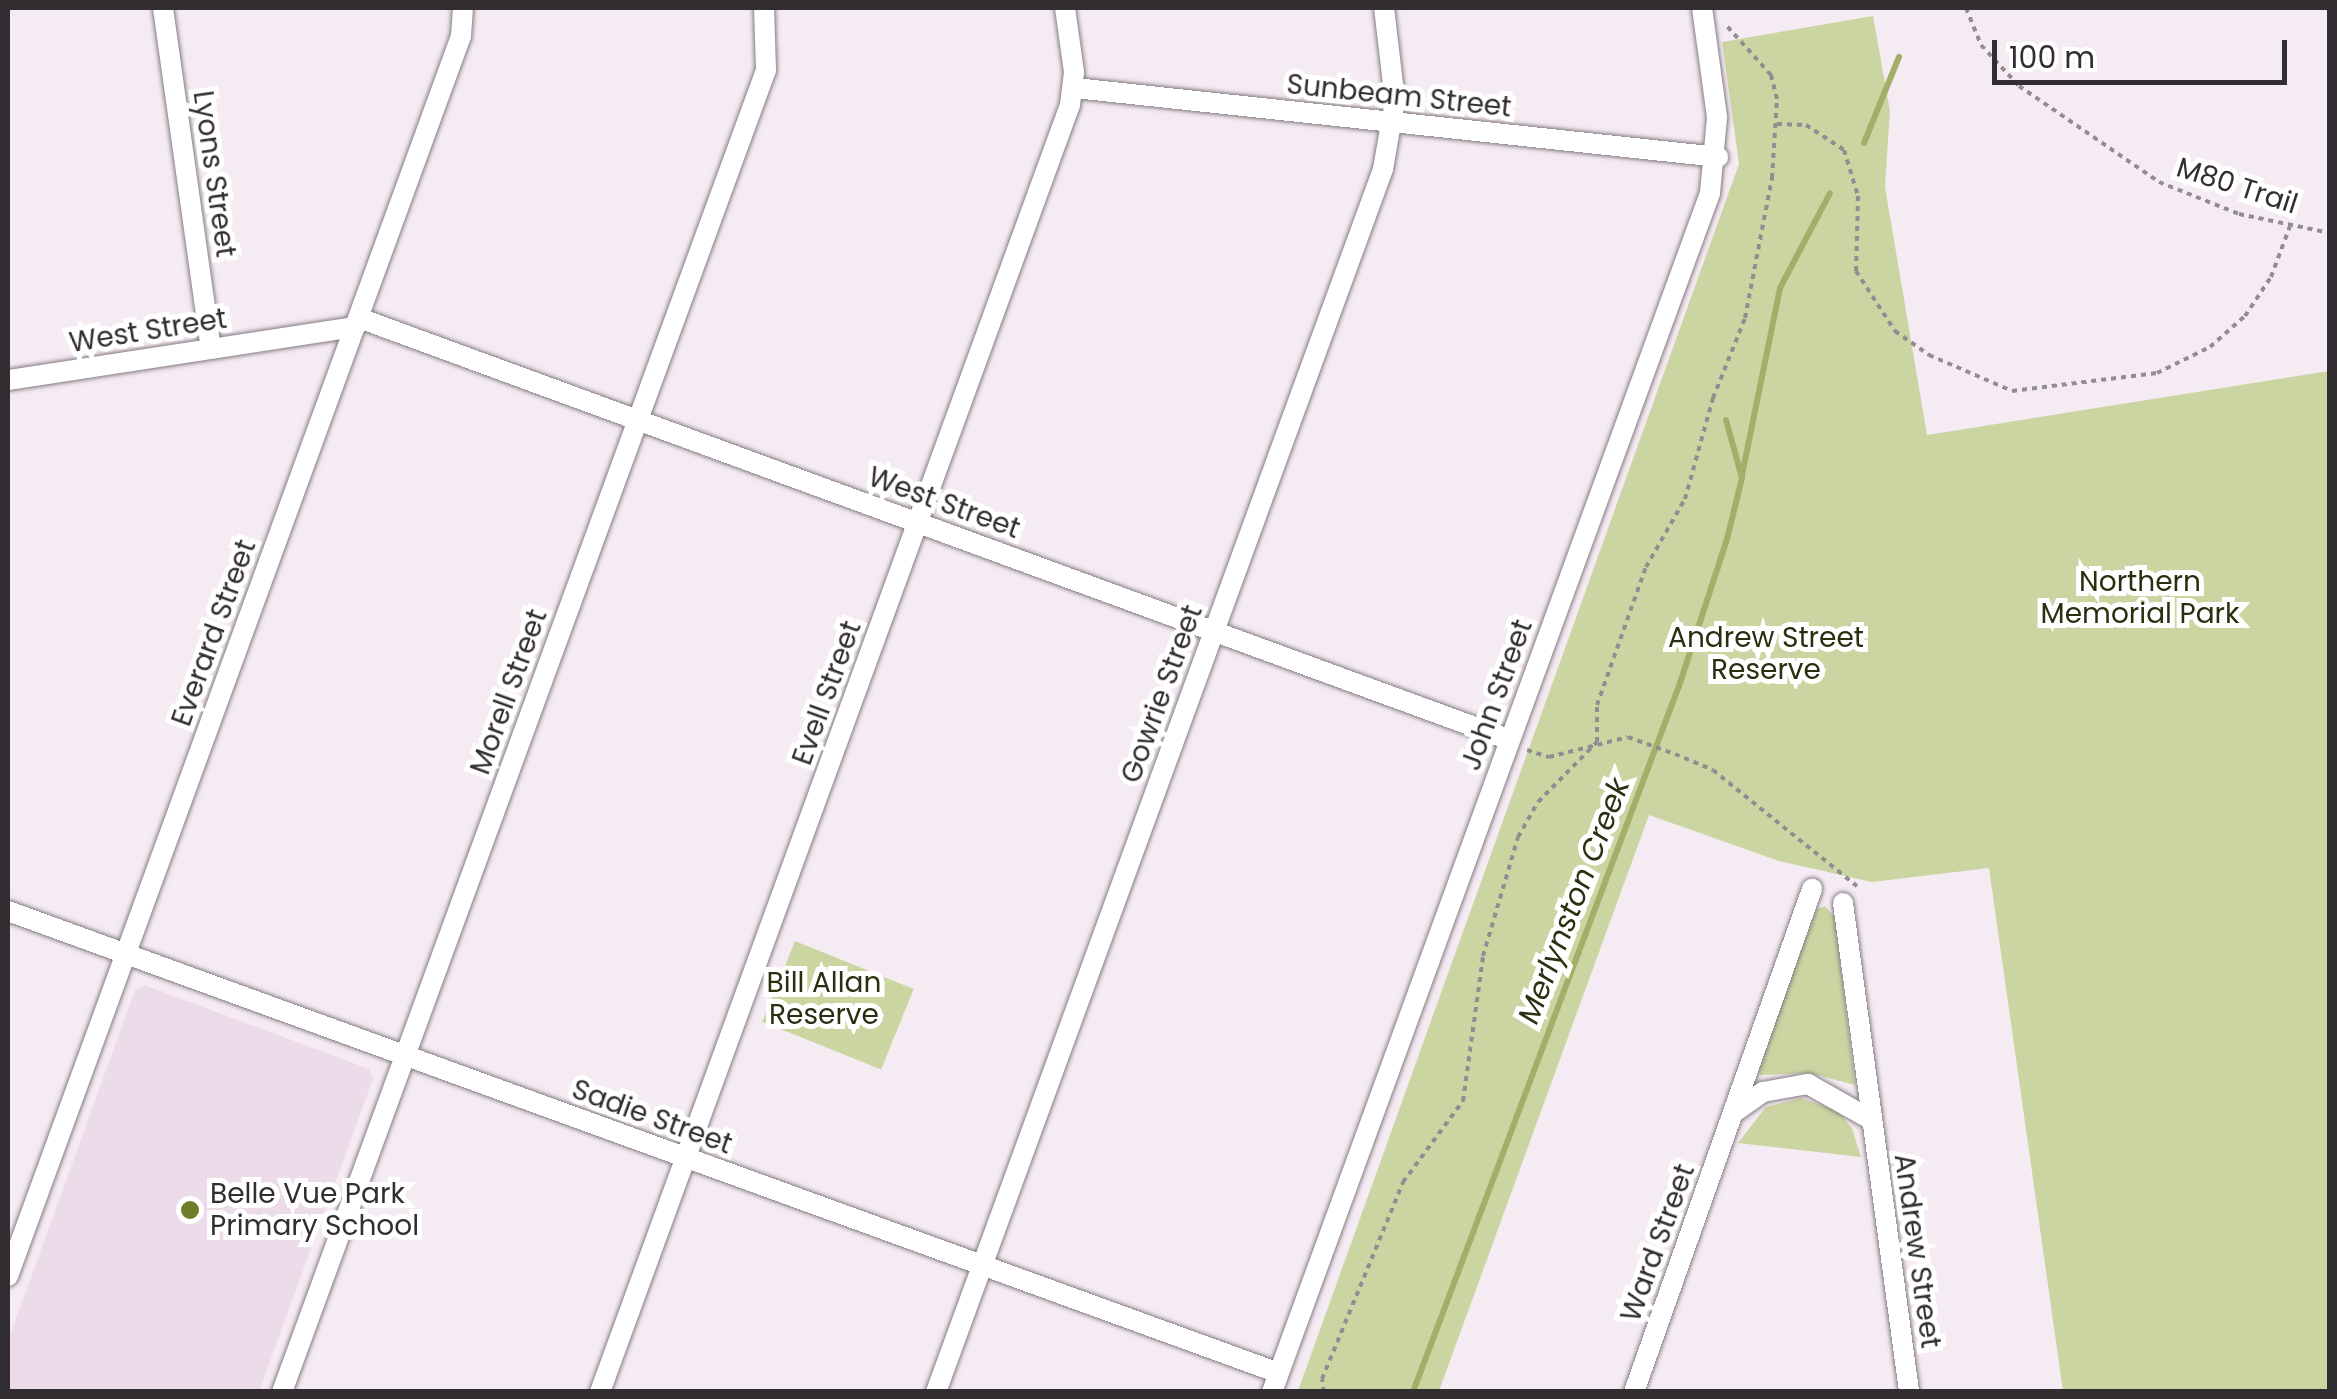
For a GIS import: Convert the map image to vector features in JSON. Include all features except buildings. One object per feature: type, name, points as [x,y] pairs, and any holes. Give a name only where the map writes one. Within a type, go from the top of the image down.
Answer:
[{"type":"street","name":"Lyons Street","points":[[163,8],[211,349]]},
{"type":"street","name":"Everard Street","points":[[8,1276],[461,36],[464,8]]},
{"type":"street","name":"Morell Street","points":[[282,1392],[766,70],[764,8]]},
{"type":"street","name":"Evell Street","points":[[600,1392],[1075,88],[1065,8]]},
{"type":"street","name":"Gowrie Street","points":[[936,1392],[1383,169],[1393,123],[1384,8]]},
{"type":"street","name":"John Street","points":[[1275,1382],[1692,244],[1718,157],[1702,8]]},
{"type":"street","name":"Sunbeam Street","points":[[1075,88],[1718,157]]},
{"type":"street","name":"West Street","points":[[8,380],[357,322],[638,420],[1510,740]]},
{"type":"street","name":"Ward Street","points":[[1634,1392],[1812,889]]},
{"type":"street","name":"Andrew Street","points":[[1843,903],[1909,1392]]},
{"type":"street","name":"Sadie Street","points":[[8,911],[982,1267],[1275,1382]]},
{"type":"street","name":"Andrew Street","points":[[1733,1112],[1763,1092],[1808,1084],[1870,1119]]},
{"type":"path","points":[[1324,1392],[1322,1379],[1404,1182],[1463,1101],[1484,956],[1518,837],[1538,802],[1597,742],[1597,705],[1646,567],[1685,499],[1713,398],[1745,318],[1777,124],[1771,75],[1730,35],[1723,8]]},
{"type":"path","name":"M80 Trail","points":[[1966,8],[1993,62],[2058,115],[2159,182],[2290,226],[2330,233]]},
{"type":"path","points":[[1777,124],[1806,125],[1844,150],[1858,196],[1856,271],[1895,331],[1929,355],[2012,391],[2157,373],[2210,347],[2244,316],[2271,277],[2290,226]]},
{"type":"path","points":[[1510,740],[1549,757],[1628,737],[1675,754],[1713,770],[1857,886]]},
{"type":"shaded area","name":"Belle Vue Park Primary School","points":[[144,985],[369,1069],[373,1079],[259,1391],[8,1391],[8,1341],[135,990]]},
{"type":"green space","points":[[1873,16],[1890,111],[1885,187],[1927,435],[2329,371],[2329,1391],[2063,1391],[1989,868],[1872,882],[1779,861],[1649,815],[1439,1391],[1298,1391],[1739,164],[1722,42]]},
{"type":"green space","points":[[1825,906],[1835,918],[1855,1085],[1809,1073],[1760,1075],[1758,1066],[1816,909]]},
{"type":"green space","name":"Bill Allan Reserve","points":[[795,941],[914,989],[881,1070],[762,1022]]},
{"type":"green space","points":[[1801,1098],[1837,1111],[1852,1128],[1861,1157],[1738,1143],[1766,1107]]},
{"type":"waterway","points":[[1864,143],[1899,57]]},
{"type":"waterway","name":"Merlynston Creek","points":[[1742,475],[1780,288],[1830,193]]},
{"type":"waterway","name":"Merlynston Creek","points":[[1413,1392],[1680,683],[1727,539],[1742,478],[1726,420]]},
{"type":"place","name":"Belle Vue Park Primary School","points":[[190,1210]]},
{"type":"park label","name":"Northern Memorial Park","points":[[2140,598]]},
{"type":"park label","name":"Andrew Street Reserve","points":[[1766,654]]}]
